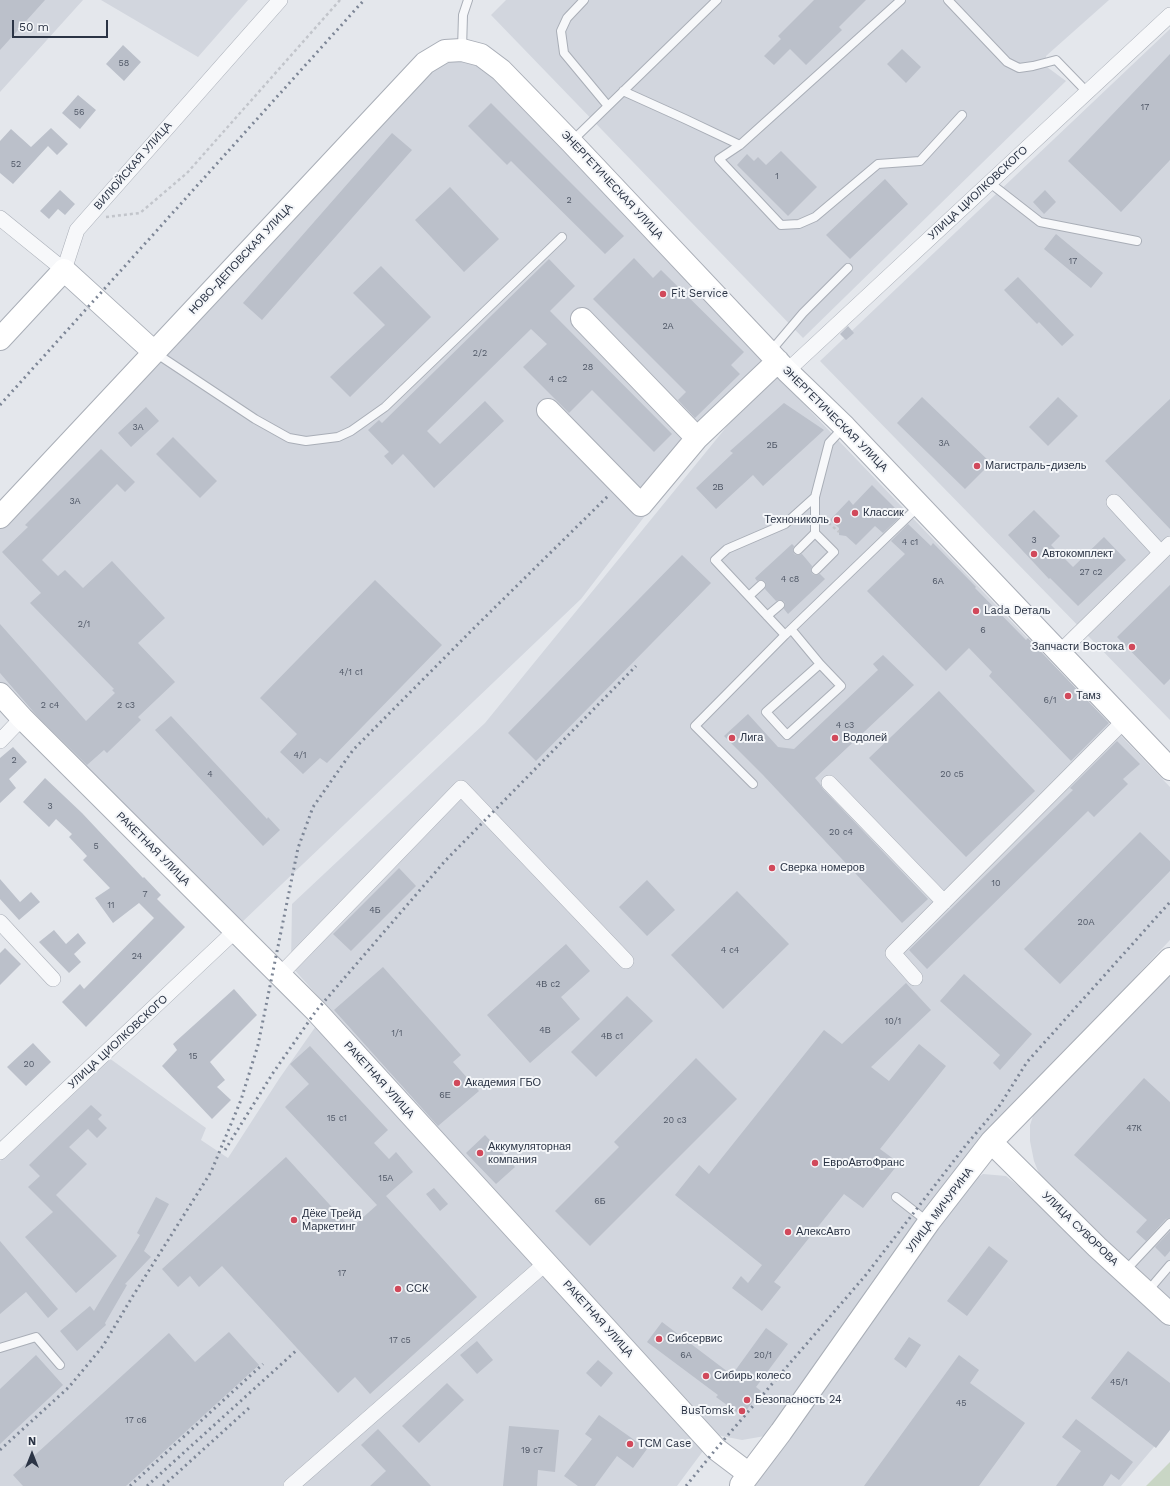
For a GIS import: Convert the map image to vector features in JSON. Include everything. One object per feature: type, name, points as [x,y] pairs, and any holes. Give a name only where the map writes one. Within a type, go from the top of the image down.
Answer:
[{"type":"street","name":"ВИЛЮЙСКАЯ УЛИЦА","points":[[0,338],[64,270],[77,230],[269,6],[280,0]]},
{"type":"street","name":"УЛИЦА ЦИОЛКОВСКОГО","points":[[778,361],[990,183],[1170,15]]},
{"type":"street","name":"НОВО-ДЕПОВСКАЯ УЛИЦА","points":[[0,518],[425,62],[446,51],[462,50],[482,55],[501,70]]},
{"type":"street","name":"ЭНЕРГЕТИЧЕСКАЯ УЛИЦА","points":[[501,70],[778,361],[845,427],[920,505],[1170,769]]},
{"type":"street","points":[[0,218],[64,270],[154,352]]},
{"type":"street","points":[[582,319],[698,438]]},
{"type":"street","points":[[548,410],[641,505],[698,438],[778,361]]},
{"type":"street","points":[[1059,653],[1165,549],[1114,502]]},
{"type":"street","name":"РАКЕТНАЯ УЛИЦА","points":[[0,694],[22,718],[316,1011],[745,1480]]},
{"type":"street","points":[[0,741],[22,718]]},
{"type":"street","points":[[915,978],[893,953],[1124,721]]},
{"type":"street","points":[[829,783],[944,902]]},
{"type":"street","points":[[280,975],[461,788],[626,961]]},
{"type":"street","points":[[3,930],[53,979]]},
{"type":"street","name":"УЛИЦА ЦИОЛКОВСКОГО","points":[[0,1152],[235,931]]},
{"type":"street","name":"УЛИЦА МИЧУРИНА","points":[[745,1480],[929,1222],[991,1142],[1170,958]]},
{"type":"street","name":"УЛИЦА СУВОРОВА","points":[[991,1142],[1124,1272],[1170,1314]]},
{"type":"street","points":[[291,1486],[546,1263]]},
{"type":"lane","points":[[462,50],[463,15],[468,0]]},
{"type":"lane","points":[[584,0],[567,18],[561,31],[564,53],[608,106]]},
{"type":"lane","points":[[571,142],[717,0]]},
{"type":"lane","points":[[901,0],[740,145],[719,159],[781,225],[799,224],[815,217],[878,164],[920,160],[962,115]]},
{"type":"lane","points":[[948,0],[1007,62],[1019,68],[1056,60],[1087,92]]},
{"type":"lane","points":[[623,91],[740,145]]},
{"type":"lane","points":[[990,183],[1040,222],[1137,241]]},
{"type":"lane","points":[[154,352],[255,419],[290,438],[306,441],[338,437],[351,431],[384,407],[562,237]]},
{"type":"lane","points":[[778,361],[803,313],[848,268]]},
{"type":"lane","points":[[798,550],[815,532],[815,497],[829,443],[845,427]]},
{"type":"lane","points":[[815,497],[785,524],[727,550],[715,560],[767,616],[788,632],[820,664],[841,686],[787,735],[766,712],[820,664]]},
{"type":"lane","points":[[753,784],[695,726],[788,632],[920,505]]},
{"type":"lane","points":[[815,532],[834,552],[816,570]]},
{"type":"lane","points":[[749,596],[761,585]]},
{"type":"lane","points":[[767,616],[780,605]]},
{"type":"lane","points":[[896,1197],[929,1222]]},
{"type":"lane","points":[[1124,1272],[1170,1223]]},
{"type":"lane","points":[[1147,1292],[1170,1265]]},
{"type":"lane","points":[[0,1348],[36,1337],[60,1365]]},
{"type":"path","points":[[86,220],[140,212],[187,173],[340,0]]},
{"type":"path","points":[[815,517],[824,519],[839,532]]},
{"type":"shaded area","points":[[0,0],[83,0],[0,92]]},
{"type":"shaded area","points":[[101,0],[248,0],[198,57]]},
{"type":"shaded area","points":[[506,0],[1109,0],[1046,56],[1047,67],[1066,81],[803,338],[491,15]]},
{"type":"shaded area","points":[[1170,29],[1170,720],[820,361]]},
{"type":"shaded area","points":[[463,58],[495,75],[764,361],[581,599],[239,925],[0,684],[0,528],[433,68],[448,60]]},
{"type":"shaded area","points":[[772,371],[1170,787],[1170,940],[981,1143],[765,1436],[742,1440],[717,1435],[695,1417],[291,966],[292,904],[485,723]]},
{"type":"shaded area","points":[[1170,971],[1170,1302],[1042,1181],[1034,1161],[1030,1141],[1030,1125],[1035,1110]]},
{"type":"shaded area","points":[[316,1026],[703,1451],[677,1486],[0,1486],[0,1161],[109,1058],[206,1128],[201,1140],[228,1158],[279,1079]]},
{"type":"shaded area","points":[[983,1174],[1006,1176],[1027,1193],[1170,1327],[1170,1428],[1121,1486],[750,1486],[964,1187]]},
{"type":"green space","points":[[1170,1462],[1170,1486],[1146,1486]]},
{"type":"building","points":[[0,0],[45,0],[0,50]]},
{"type":"building","points":[[814,0],[866,0],[839,27],[842,30],[806,65],[790,49],[774,65],[764,56],[781,39],[778,36]]},
{"type":"building","points":[[123,45],[141,62],[124,81],[106,64]]},
{"type":"building","points":[[902,49],[921,67],[906,83],[887,64]]},
{"type":"building","points":[[1170,54],[1170,160],[1121,212],[1068,161]]},
{"type":"building","points":[[78,95],[96,110],[80,129],[62,113]]},
{"type":"building","points":[[491,103],[624,236],[605,254],[511,161],[507,165],[468,126]]},
{"type":"building","points":[[51,128],[68,144],[57,155],[48,146],[13,184],[0,173],[0,141],[11,129],[31,147]]},
{"type":"building","points":[[392,133],[412,150],[262,320],[243,303]]},
{"type":"building","points":[[781,151],[817,187],[788,216],[737,165],[747,154],[754,161],[758,157],[766,165]]},
{"type":"building","points":[[885,179],[908,204],[850,259],[826,235]]},
{"type":"building","points":[[450,187],[499,239],[464,272],[415,220]]},
{"type":"building","points":[[60,190],[75,204],[65,215],[58,209],[49,219],[40,211]]},
{"type":"building","points":[[1045,190],[1056,202],[1044,214],[1033,202]]},
{"type":"building","points":[[1056,234],[1103,273],[1091,288],[1044,249]]},
{"type":"building","points":[[634,258],[653,278],[661,270],[744,352],[731,365],[740,374],[695,418],[678,400],[686,392],[593,299]]},
{"type":"building","points":[[549,259],[575,286],[550,311],[672,434],[654,452],[592,390],[569,413],[523,367],[547,344],[531,329],[427,431],[440,444],[485,401],[504,421],[434,488],[403,454],[392,465],[384,456],[389,452],[368,430],[379,420],[382,423]]},
{"type":"building","points":[[381,266],[431,317],[350,397],[330,377],[385,325],[353,293]]},
{"type":"building","points":[[1018,277],[1074,335],[1062,346],[1039,322],[1037,324],[1004,290]]},
{"type":"building","points":[[848,326],[854,333],[846,340],[840,334]]},
{"type":"building","points":[[922,397],[991,463],[965,489],[897,423]]},
{"type":"building","points":[[1058,397],[1078,416],[1048,446],[1029,427]]},
{"type":"building","points":[[1170,399],[1170,529],[1105,461]]},
{"type":"building","points":[[784,403],[824,430],[763,486],[753,475],[716,509],[696,488],[733,453],[730,451]]},
{"type":"building","points":[[146,407],[159,421],[131,447],[118,433]]},
{"type":"building","points":[[173,437],[217,481],[200,498],[156,454]]},
{"type":"building","points":[[101,449],[135,482],[125,492],[117,484],[42,560],[58,576],[65,570],[83,588],[112,561],[165,618],[138,643],[175,682],[138,717],[141,720],[107,753],[104,750],[87,765],[38,717],[0,673],[0,624],[86,721],[115,693],[112,690],[114,689],[30,603],[41,593],[2,552],[28,527],[25,525]]},
{"type":"building","points":[[872,485],[900,513],[898,515],[900,517],[883,533],[875,526],[856,545],[846,536],[839,535],[839,528],[830,520],[849,500],[853,505]]},
{"type":"building","points":[[1034,510],[1060,536],[1051,545],[1073,567],[1104,537],[1126,560],[1078,606],[1050,578],[1049,579],[1008,535]]},
{"type":"building","points":[[908,524],[931,546],[933,543],[1026,640],[1028,638],[1109,723],[1071,761],[989,676],[992,672],[969,648],[946,671],[867,591],[905,554],[891,541]]},
{"type":"building","points":[[792,544],[794,546],[794,554],[802,554],[812,566],[812,574],[820,574],[825,579],[788,614],[784,609],[784,601],[776,601],[765,589],[765,581],[757,581],[755,578]]},
{"type":"building","points":[[682,555],[711,583],[536,761],[508,733]]},
{"type":"building","points":[[375,580],[442,645],[327,763],[320,758],[303,774],[280,752],[297,734],[260,698]]},
{"type":"building","points":[[1170,585],[1170,679],[1164,685],[1117,637]]},
{"type":"building","points":[[883,655],[914,685],[815,778],[823,789],[928,899],[902,923],[763,775],[724,736],[748,714],[778,747],[794,749],[878,670],[873,664]]},
{"type":"building","points":[[939,691],[1035,791],[966,857],[869,758]]},
{"type":"building","points":[[171,716],[267,819],[268,817],[280,830],[263,846],[155,730]]},
{"type":"building","points":[[1117,741],[1140,764],[1123,779],[1128,784],[1094,817],[1088,811],[927,969],[909,950],[1073,790],[1070,788]]},
{"type":"building","points":[[13,747],[27,762],[9,779],[16,788],[0,803],[0,758]]},
{"type":"building","points":[[45,778],[82,813],[161,895],[157,899],[185,927],[86,1027],[62,1002],[80,984],[84,989],[154,918],[139,903],[113,923],[95,898],[110,888],[83,860],[87,856],[69,837],[72,834],[56,819],[49,827],[23,802]]},
{"type":"building","points":[[1140,832],[1170,861],[1170,871],[1060,984],[1024,949]]},
{"type":"building","points":[[399,868],[416,886],[351,951],[333,934]]},
{"type":"building","points":[[0,879],[20,902],[31,892],[40,902],[19,920],[0,899]]},
{"type":"building","points":[[647,880],[675,910],[647,936],[619,907]]},
{"type":"building","points":[[737,891],[789,944],[723,1009],[671,955]]},
{"type":"building","points":[[54,930],[66,944],[78,933],[86,943],[74,954],[81,962],[69,973],[39,942]]},
{"type":"building","points":[[566,944],[590,971],[561,997],[580,1019],[530,1063],[487,1015]]},
{"type":"building","points":[[5,948],[21,964],[0,985],[0,953]]},
{"type":"building","points":[[383,967],[461,1055],[453,1062],[479,1091],[438,1126],[334,1010]]},
{"type":"building","points":[[964,974],[1032,1034],[1000,1070],[993,1063],[1000,1055],[940,1001]]},
{"type":"building","points":[[906,983],[931,1010],[871,1067],[889,1081],[919,1044],[946,1066],[880,1149],[899,1163],[863,1208],[844,1194],[774,1282],[781,1287],[762,1311],[732,1288],[741,1276],[748,1283],[762,1265],[675,1195],[699,1165],[709,1174],[824,1030],[842,1044]]},
{"type":"building","points":[[234,989],[257,1015],[210,1062],[225,1080],[217,1087],[231,1100],[212,1119],[162,1066],[177,1050],[173,1044]]},
{"type":"building","points":[[627,996],[653,1021],[596,1077],[571,1052]]},
{"type":"building","points":[[33,1043],[51,1062],[26,1086],[7,1067]]},
{"type":"building","points":[[310,1046],[388,1130],[374,1143],[389,1159],[396,1152],[413,1172],[386,1196],[477,1297],[370,1394],[355,1377],[338,1393],[222,1266],[199,1287],[190,1276],[178,1287],[162,1269],[286,1157],[351,1228],[377,1205],[285,1107],[309,1084],[290,1064]]},
{"type":"building","points":[[696,1058],[737,1099],[590,1246],[555,1211],[619,1147],[614,1142]]},
{"type":"building","points":[[1144,1078],[1170,1102],[1170,1218],[1166,1219],[1146,1241],[1136,1232],[1147,1220],[1074,1155]]},
{"type":"building","points":[[91,1105],[102,1115],[98,1119],[107,1128],[97,1138],[88,1129],[69,1147],[87,1164],[56,1195],[117,1256],[76,1293],[25,1237],[53,1212],[28,1187],[40,1176],[29,1165]]},
{"type":"building","points":[[485,1135],[515,1167],[496,1184],[466,1153]]},
{"type":"building","points":[[434,1188],[448,1204],[440,1211],[426,1194]]},
{"type":"building","points":[[156,1197],[169,1204],[144,1251],[151,1257],[125,1284],[127,1285],[105,1323],[106,1325],[77,1351],[60,1331],[90,1306],[94,1311],[140,1235],[137,1233]]},
{"type":"building","points":[[1170,1231],[1170,1251],[1165,1257],[1155,1247]]},
{"type":"building","points":[[0,1241],[58,1309],[48,1318],[26,1292],[0,1314]]},
{"type":"building","points":[[989,1246],[1008,1261],[967,1316],[947,1301]]},
{"type":"building","points":[[662,1322],[732,1375],[766,1328],[788,1344],[756,1387],[761,1391],[742,1416],[716,1397],[718,1395],[647,1342]]},
{"type":"building","points":[[229,1332],[259,1365],[126,1486],[23,1486],[13,1475],[169,1333],[195,1362]]},
{"type":"building","points":[[909,1337],[921,1345],[906,1368],[894,1359]]},
{"type":"building","points":[[477,1341],[493,1360],[477,1374],[460,1355]]},
{"type":"building","points":[[1128,1351],[1170,1383],[1170,1430],[1156,1448],[1091,1398]]},
{"type":"building","points":[[36,1355],[63,1385],[0,1444],[0,1389]]},
{"type":"building","points":[[959,1355],[979,1370],[970,1383],[1025,1423],[979,1486],[864,1486]]},
{"type":"building","points":[[598,1360],[613,1373],[601,1387],[586,1373]]},
{"type":"building","points":[[447,1383],[464,1400],[419,1443],[402,1426]]},
{"type":"building","points":[[599,1415],[647,1449],[633,1468],[617,1456],[595,1486],[578,1486],[564,1476],[592,1439],[585,1434]]},
{"type":"building","points":[[1076,1419],[1133,1462],[1119,1480],[1111,1474],[1103,1486],[1056,1486],[1081,1451],[1062,1437]]},
{"type":"building","points":[[509,1426],[559,1430],[555,1472],[538,1470],[537,1486],[503,1486]]},
{"type":"building","points":[[378,1429],[431,1486],[370,1486],[386,1471],[361,1445]]},
{"type":"railway","points":[[0,405],[364,0]]},
{"type":"railway","points":[[0,1450],[69,1387],[103,1346],[211,1172],[241,1100],[258,1045],[298,848],[313,807],[353,750],[609,495]]},
{"type":"railway","points":[[225,1150],[273,1073],[316,1011],[445,861],[636,666]]},
{"type":"railway","points":[[686,1486],[865,1276],[966,1145],[1000,1105],[1027,1062],[1170,902]]},
{"type":"railway","points":[[147,1486],[298,1349]]},
{"type":"railway","points":[[130,1486],[263,1364]]},
{"type":"railway","points":[[163,1486],[249,1408]]},
{"type":"place","name":"Fit Service","points":[[663,294]]},
{"type":"place","name":"Магистраль-дизель","points":[[977,466]]},
{"type":"place","name":"Классик","points":[[855,513]]},
{"type":"place","name":"Технониколь","points":[[837,520]]},
{"type":"place","name":"Автокомплект","points":[[1034,554]]},
{"type":"place","name":"Lada Dеталь","points":[[976,611]]},
{"type":"place","name":"Запчасти Востока","points":[[1132,647]]},
{"type":"place","name":"Тамз","points":[[1068,696]]},
{"type":"place","name":"Лига","points":[[732,738]]},
{"type":"place","name":"Водолей","points":[[835,738]]},
{"type":"place","name":"Сверка номеров","points":[[772,868]]},
{"type":"place","name":"Академия ГБО","points":[[457,1083]]},
{"type":"place","name":"Аккумуляторная компания","points":[[480,1153]]},
{"type":"place","name":"ЕвроАвтоФранс","points":[[815,1163]]},
{"type":"place","name":"Дёке Трейд Маркетинг","points":[[294,1220]]},
{"type":"place","name":"АлексАвто","points":[[788,1232]]},
{"type":"place","name":"ССК","points":[[398,1289]]},
{"type":"place","name":"Сибсервис","points":[[659,1339]]},
{"type":"place","name":"Сибирь колесо","points":[[706,1376]]},
{"type":"place","name":"Безопасность 24","points":[[747,1400]]},
{"type":"place","name":"BusTomsk","points":[[742,1411]]},
{"type":"place","name":"ТСМ Case","points":[[630,1444]]}]
